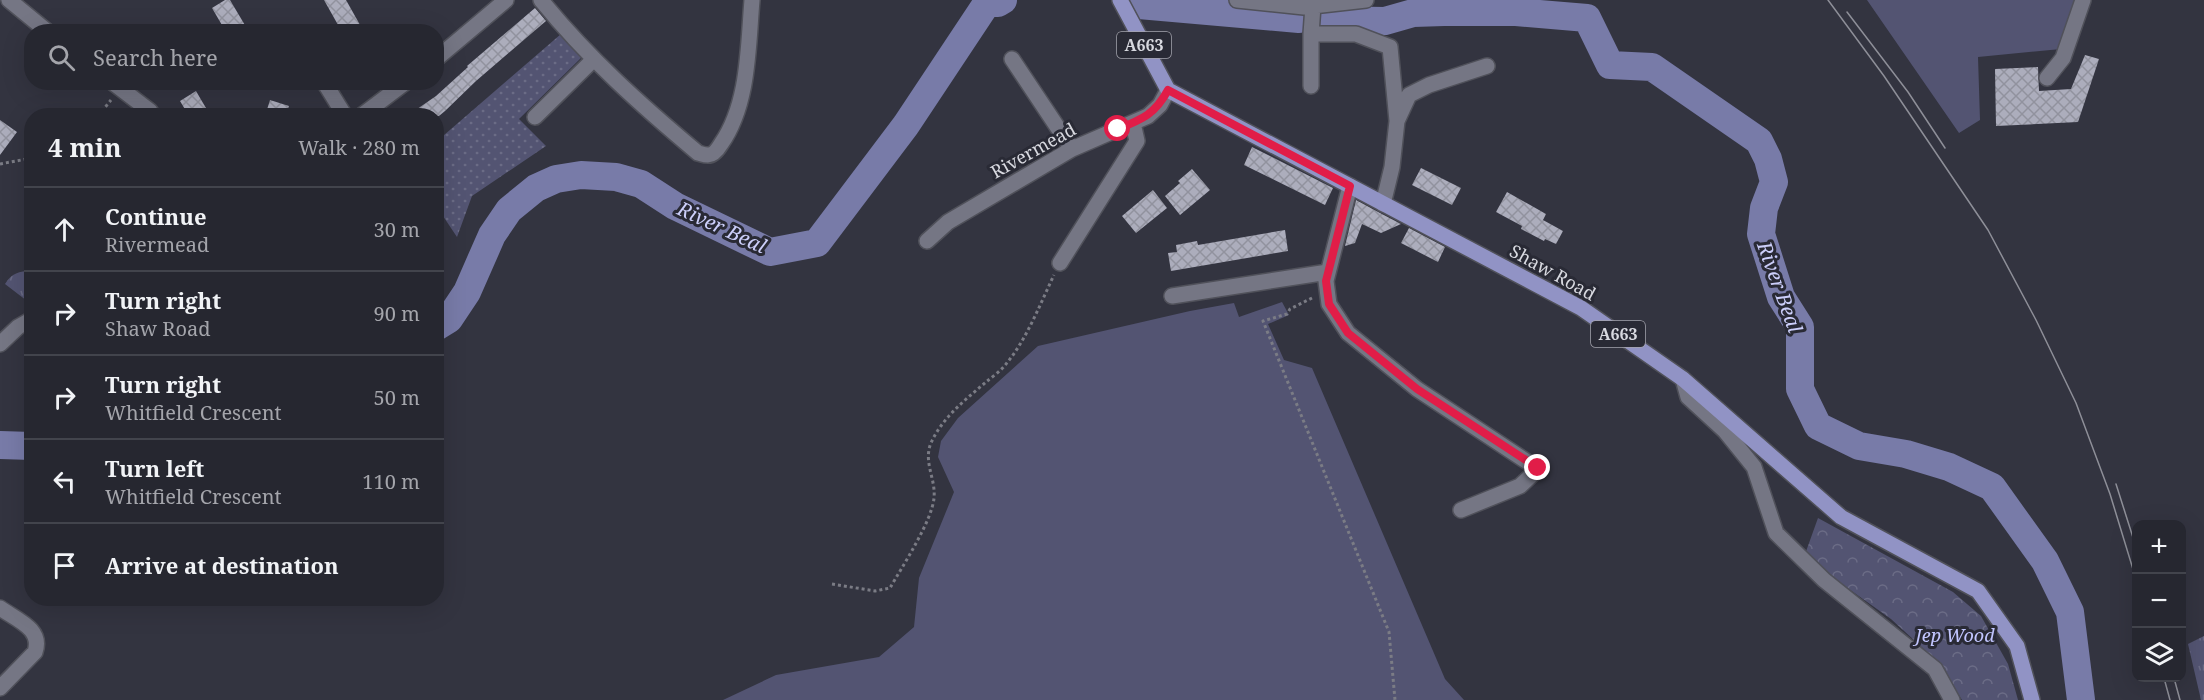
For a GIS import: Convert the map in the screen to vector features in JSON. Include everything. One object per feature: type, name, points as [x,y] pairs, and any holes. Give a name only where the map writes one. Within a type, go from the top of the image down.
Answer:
[{"type":"main road","name":"A663","points":[[1120,0],[1168,90]]},
{"type":"main road","name":"Shaw Road","points":[[1168,90],[1581,308],[1683,379],[1841,517],[1978,591],[2017,646],[2031,700]]},
{"type":"street","points":[[9,0],[38,24]]},
{"type":"street","points":[[444,52],[506,0]]},
{"type":"street","points":[[542,0],[560,23],[618,85],[699,153],[708,155],[715,153],[726,137],[739,109],[752,0]]},
{"type":"street","points":[[1237,0],[1318,3],[1366,0]]},
{"type":"street","points":[[2047,78],[2063,58],[2084,0]]},
{"type":"street","points":[[1311,86],[1311,34],[1318,3]]},
{"type":"street","points":[[1311,34],[1356,34],[1390,47],[1397,121],[1392,167],[1383,204]]},
{"type":"street","points":[[535,117],[594,59]]},
{"type":"street","points":[[1012,59],[1072,149]]},
{"type":"street","points":[[1397,121],[1409,95],[1429,85],[1487,66]]},
{"type":"street","points":[[121,90],[146,108]]},
{"type":"street","points":[[329,90],[340,108]]},
{"type":"street","points":[[372,108],[395,90]]},
{"type":"street","name":"Rivermead","points":[[927,241],[948,222],[1072,149],[1148,116],[1160,105],[1168,90]]},
{"type":"street","points":[[1060,263],[1137,141],[1133,123]]},
{"type":"street","points":[[1350,186],[1326,281],[1329,304],[1348,333],[1417,389],[1538,468],[1520,486],[1461,510]]},
{"type":"street","points":[[1172,296],[1328,272]]},
{"type":"street","points":[[0,344],[24,324]]},
{"type":"street","points":[[1683,379],[1688,397],[1725,431],[1754,467],[1776,533],[1824,580],[1935,669],[1952,700]]},
{"type":"street","points":[[0,608],[30,628],[37,637],[38,645],[35,652],[0,688]]},
{"type":"path","points":[[103,108],[114,90]]},
{"type":"path","points":[[0,164],[24,160]]},
{"type":"path","points":[[832,584],[875,591],[890,588],[931,510],[934,488],[928,459],[930,446],[938,430],[954,411],[1006,365],[1023,337],[1060,263]]},
{"type":"path","points":[[1327,292],[1290,309],[1287,314],[1263,321],[1389,632],[1395,700]]},
{"type":"green space","points":[[1867,0],[2076,0],[2061,49],[1978,57],[1980,120],[1959,133]]},
{"type":"green space","points":[[561,34],[582,57],[519,119],[546,146],[472,196],[457,237],[444,218],[444,135]]},
{"type":"green space","points":[[23,271],[24,299],[5,284],[10,277]]},
{"type":"green space","points":[[1282,302],[1289,315],[1268,324],[1284,360],[1312,368],[1445,679],[1464,700],[723,700],[776,675],[879,657],[914,627],[919,578],[954,492],[938,457],[941,441],[958,418],[1038,346],[1234,303],[1239,317]]},
{"type":"green space","name":"Jep Wood","points":[[1818,518],[1953,592],[1981,616],[2008,664],[2018,700],[1962,700],[1938,662],[1891,619],[1804,557]]},
{"type":"green space","points":[[2204,636],[2204,700],[2201,700],[2188,644]]},
{"type":"building","points":[[225,0],[230,0],[244,24],[221,24],[212,8]]},
{"type":"building","points":[[324,0],[346,0],[360,24],[338,24]]},
{"type":"building","points":[[535,8],[546,21],[444,112],[444,108],[419,108],[444,90],[467,66]]},
{"type":"building","points":[[2085,55],[2099,59],[2078,122],[1996,126],[1995,69],[2038,67],[2039,91],[2071,89]]},
{"type":"building","points":[[196,91],[206,108],[184,108],[180,101]]},
{"type":"building","points":[[270,100],[289,106],[288,108],[268,108]]},
{"type":"building","points":[[0,120],[17,132],[0,155]]},
{"type":"building","points":[[1252,147],[1333,188],[1325,205],[1244,165]]},
{"type":"building","points":[[1421,168],[1461,188],[1452,205],[1412,185]]},
{"type":"building","points":[[1192,169],[1210,190],[1180,215],[1165,196]]},
{"type":"building","points":[[1153,190],[1167,208],[1136,233],[1122,216]]},
{"type":"building","points":[[1507,192],[1546,214],[1543,220],[1563,231],[1556,244],[1545,239],[1544,241],[1521,229],[1522,226],[1496,212]]},
{"type":"building","points":[[1356,200],[1401,224],[1381,233],[1362,224],[1355,243],[1345,246]]},
{"type":"building","points":[[1409,228],[1445,247],[1438,262],[1401,243]]},
{"type":"building","points":[[1285,230],[1288,251],[1171,271],[1168,253],[1177,252],[1176,245],[1197,241],[1198,245]]},
{"type":"waterway","name":"River Beal","points":[[444,322],[449,319],[467,292],[492,235],[509,210],[536,188],[556,179],[581,175],[616,177],[641,184],[675,206],[770,252],[817,243],[906,125],[987,3],[998,3],[1003,0]]},
{"type":"waterway","name":"River Beal","points":[[1139,5],[1299,19]]},
{"type":"waterway","name":"River Beal","points":[[1325,20],[1385,21],[1413,13],[1444,12],[1516,12],[1587,18],[1610,65],[1652,67],[1759,141],[1768,159],[1774,182],[1764,208],[1761,234],[1781,297],[1800,327],[1800,389],[1818,426],[1859,446],[1906,454],[1949,467],[1992,487],[2045,561],[2070,612],[2081,700]]},
{"type":"waterway","name":"River Beal","points":[[0,445],[24,446]]},
{"type":"tram line","points":[[1828,0],[1884,76],[1988,230],[2036,320],[2076,403],[2110,494],[2134,574]]},
{"type":"tram line","points":[[1847,12],[1908,92],[1945,148]]},
{"type":"tram line","points":[[2116,484],[2132,534]]},
{"type":"tram line","points":[[2165,682],[2170,700]]},
{"type":"tram line","points":[[2175,682],[2180,700]]},
{"type":"route","points":[[1118,129],[1148,116],[1160,105],[1168,90],[1350,186],[1326,281],[1329,304],[1348,333],[1417,389],[1538,468]]}]
